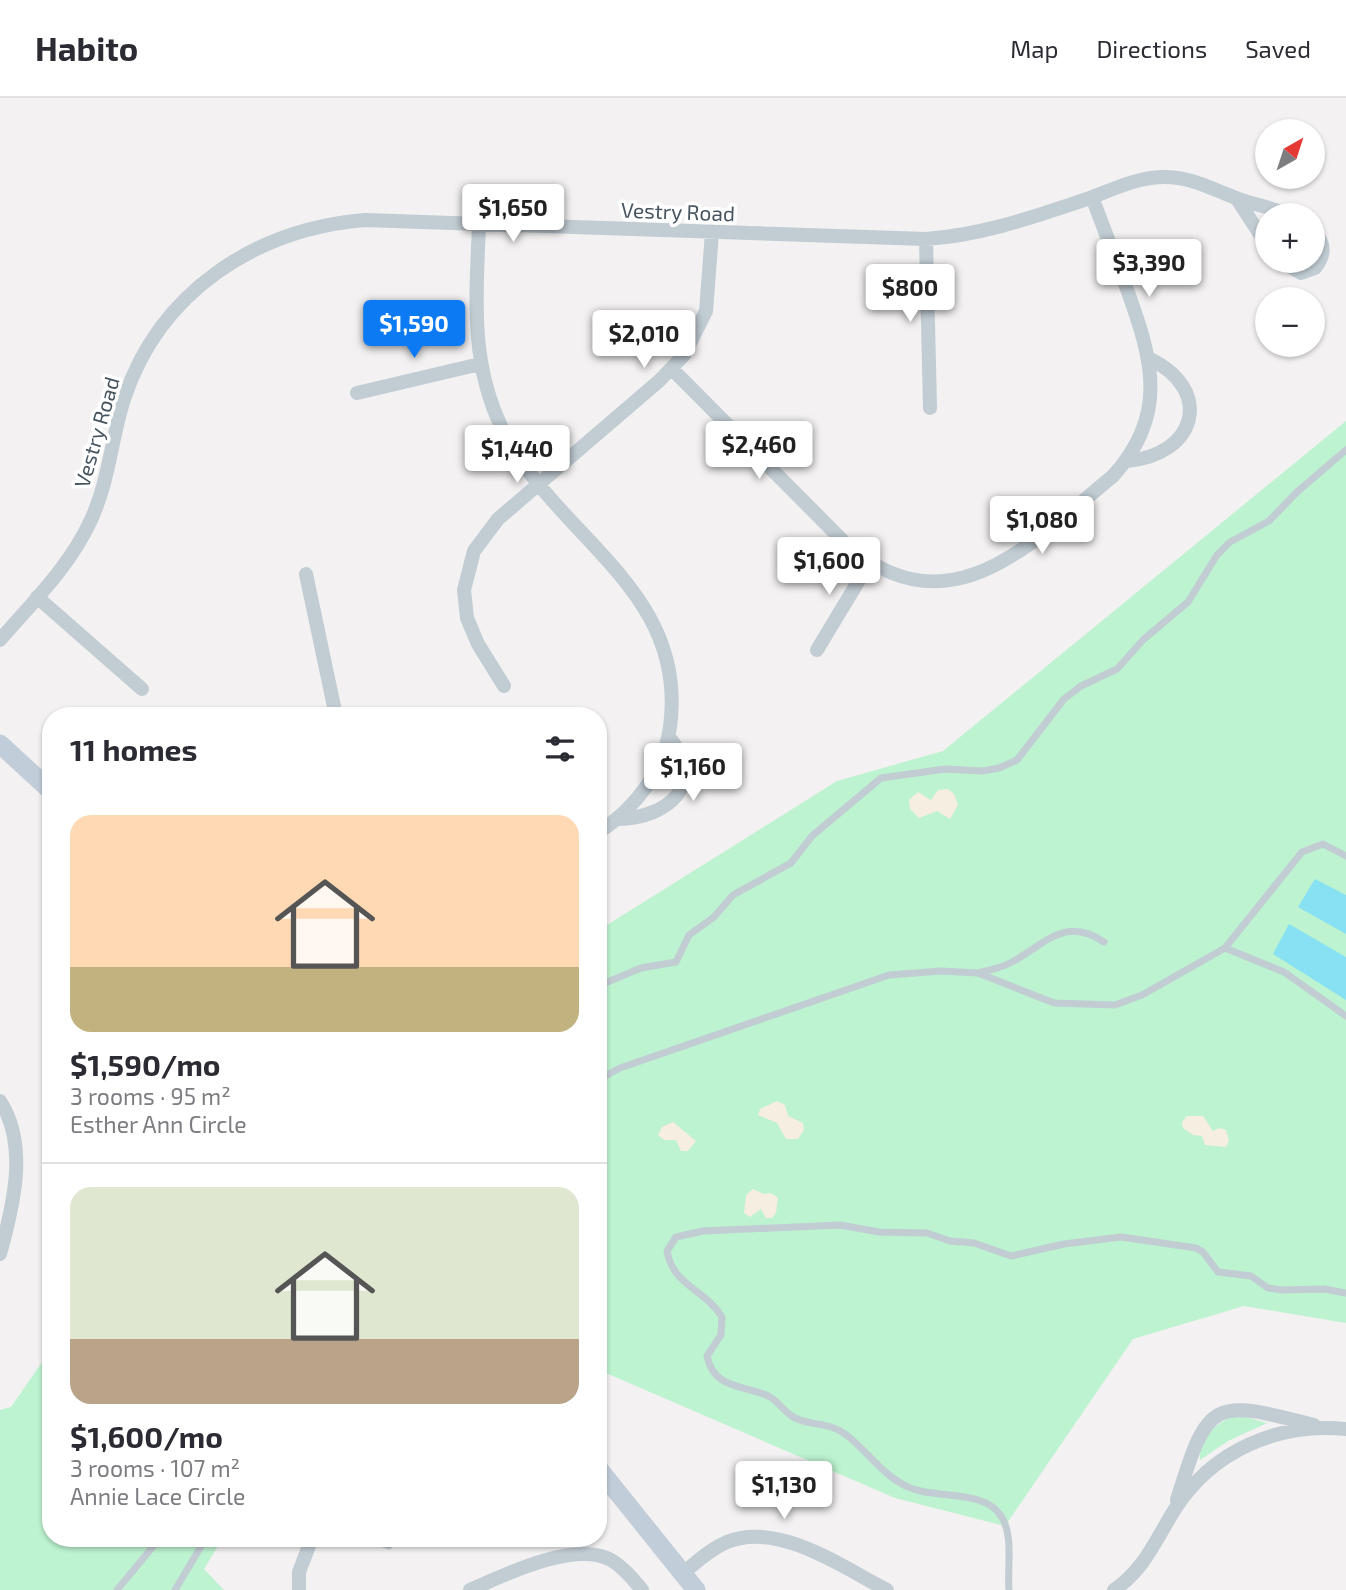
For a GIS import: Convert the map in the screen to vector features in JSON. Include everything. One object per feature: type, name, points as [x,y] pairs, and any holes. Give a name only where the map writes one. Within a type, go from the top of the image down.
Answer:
[{"type":"street","name":"Vestry Road","points":[[0,640],[69,558],[91,520],[107,475],[124,400],[140,362],[176,308],[208,277],[268,242],[316,226],[365,220],[479,226],[926,239],[1004,228],[1148,178],[1164,177],[1201,183],[1255,204]]},
{"type":"street","points":[[672,369],[846,544],[870,562],[901,576],[934,580],[983,572],[1011,558],[1112,476],[1127,461],[1142,432],[1149,409],[1150,359],[1092,197]]},
{"type":"street","points":[[1237,199],[1255,227]]},
{"type":"street","points":[[479,226],[475,307],[480,364],[502,430],[539,484],[633,590],[652,616],[665,647],[672,679],[669,737],[647,786],[618,819],[607,827]]},
{"type":"street","points":[[504,686],[471,631],[465,604],[466,576],[474,551],[488,529],[672,369],[694,341],[706,311],[712,233]]},
{"type":"street","points":[[926,239],[930,408]]},
{"type":"street","points":[[1127,461],[1148,459],[1172,447],[1181,438],[1189,418],[1187,398],[1179,380],[1163,365],[1150,359]]},
{"type":"street","points":[[357,393],[480,364]]},
{"type":"street","points":[[817,650],[870,562]]},
{"type":"street","points":[[306,574],[333,707]]},
{"type":"street","points":[[37,597],[142,689]]},
{"type":"street","points":[[618,819],[642,819],[655,813],[682,788],[686,778],[684,758],[669,737]]},
{"type":"street","points":[[0,744],[42,783]]},
{"type":"street","points":[[0,1101],[9,1115],[16,1160],[0,1255]]},
{"type":"street","points":[[1174,1510],[1190,1457],[1203,1428],[1223,1412],[1243,1408],[1322,1427],[1346,1429]]},
{"type":"street","points":[[1114,1590],[1144,1562],[1174,1510],[1199,1478],[1234,1450],[1269,1435],[1322,1427]]},
{"type":"street","points":[[607,1479],[696,1590]]},
{"type":"street","points":[[682,1573],[725,1543],[746,1537],[768,1536],[791,1542],[887,1590]]},
{"type":"street","points":[[299,1590],[299,1572],[309,1547]]},
{"type":"street","points":[[470,1590],[519,1570],[581,1553],[608,1558],[642,1590]]},
{"type":"lane","points":[[607,982],[641,968],[676,962],[689,935],[715,917],[733,895],[791,863],[812,836],[881,778],[945,769],[983,771],[1017,760],[1064,699],[1081,686],[1117,668],[1144,639],[1188,602],[1217,555],[1230,542],[1269,521],[1297,492],[1346,450]]},
{"type":"lane","points":[[607,1075],[620,1068],[889,975],[941,971],[978,973],[1054,1003],[1115,1005],[1142,995],[1226,948],[1302,852],[1323,844],[1346,856]]},
{"type":"lane","points":[[978,973],[1009,964],[1062,931],[1089,932],[1104,942]]},
{"type":"lane","points":[[1226,948],[1284,972],[1330,1002],[1346,1016]]},
{"type":"lane","points":[[1009,1590],[1007,1530],[1001,1515],[993,1508],[964,1498],[908,1488],[837,1429],[793,1417],[769,1396],[729,1386],[716,1375],[708,1356],[721,1335],[722,1317],[709,1300],[677,1277],[672,1269],[667,1251],[676,1237],[703,1231],[840,1225],[879,1232],[928,1233],[950,1241],[974,1243],[1011,1255],[1064,1244],[1121,1237],[1196,1248],[1203,1252],[1218,1272],[1251,1276],[1268,1288],[1324,1289],[1346,1293]]},
{"type":"lane","points":[[117,1590],[153,1547]]},
{"type":"lane","points":[[175,1590],[201,1547]]},
{"type":"green space","points":[[1346,421],[1346,1323],[1244,1306],[1133,1339],[1005,1526],[895,1498],[607,1373],[607,925],[837,781],[943,751]]},
{"type":"green space","points":[[42,1362],[42,1547],[217,1547],[204,1569],[224,1590],[0,1590],[0,1410],[11,1407]]},
{"type":"green space","points":[[1238,1415],[1267,1423],[1228,1441],[1200,1460],[1202,1444],[1211,1431]]},
{"type":"sand","points":[[948,789],[954,794],[958,805],[950,819],[937,811],[919,818],[910,809],[909,800],[918,792],[931,800],[938,790]]},
{"type":"sand","points":[[777,1101],[785,1105],[788,1116],[803,1123],[804,1130],[798,1139],[786,1139],[777,1123],[758,1115],[760,1109]]},
{"type":"sand","points":[[1187,1116],[1203,1116],[1213,1131],[1219,1128],[1226,1130],[1229,1140],[1226,1147],[1205,1145],[1202,1136],[1193,1135],[1183,1128],[1182,1122]]},
{"type":"sand","points":[[673,1122],[696,1141],[688,1151],[681,1151],[676,1140],[664,1140],[658,1135],[662,1127]]},
{"type":"sand","points":[[753,1189],[764,1194],[771,1193],[778,1198],[776,1213],[772,1218],[766,1218],[761,1209],[750,1217],[744,1213],[746,1195]]},
{"type":"water","points":[[1315,879],[1346,895],[1346,934],[1298,907]]},
{"type":"water","points":[[1289,924],[1346,957],[1346,1000],[1273,954]]}]
